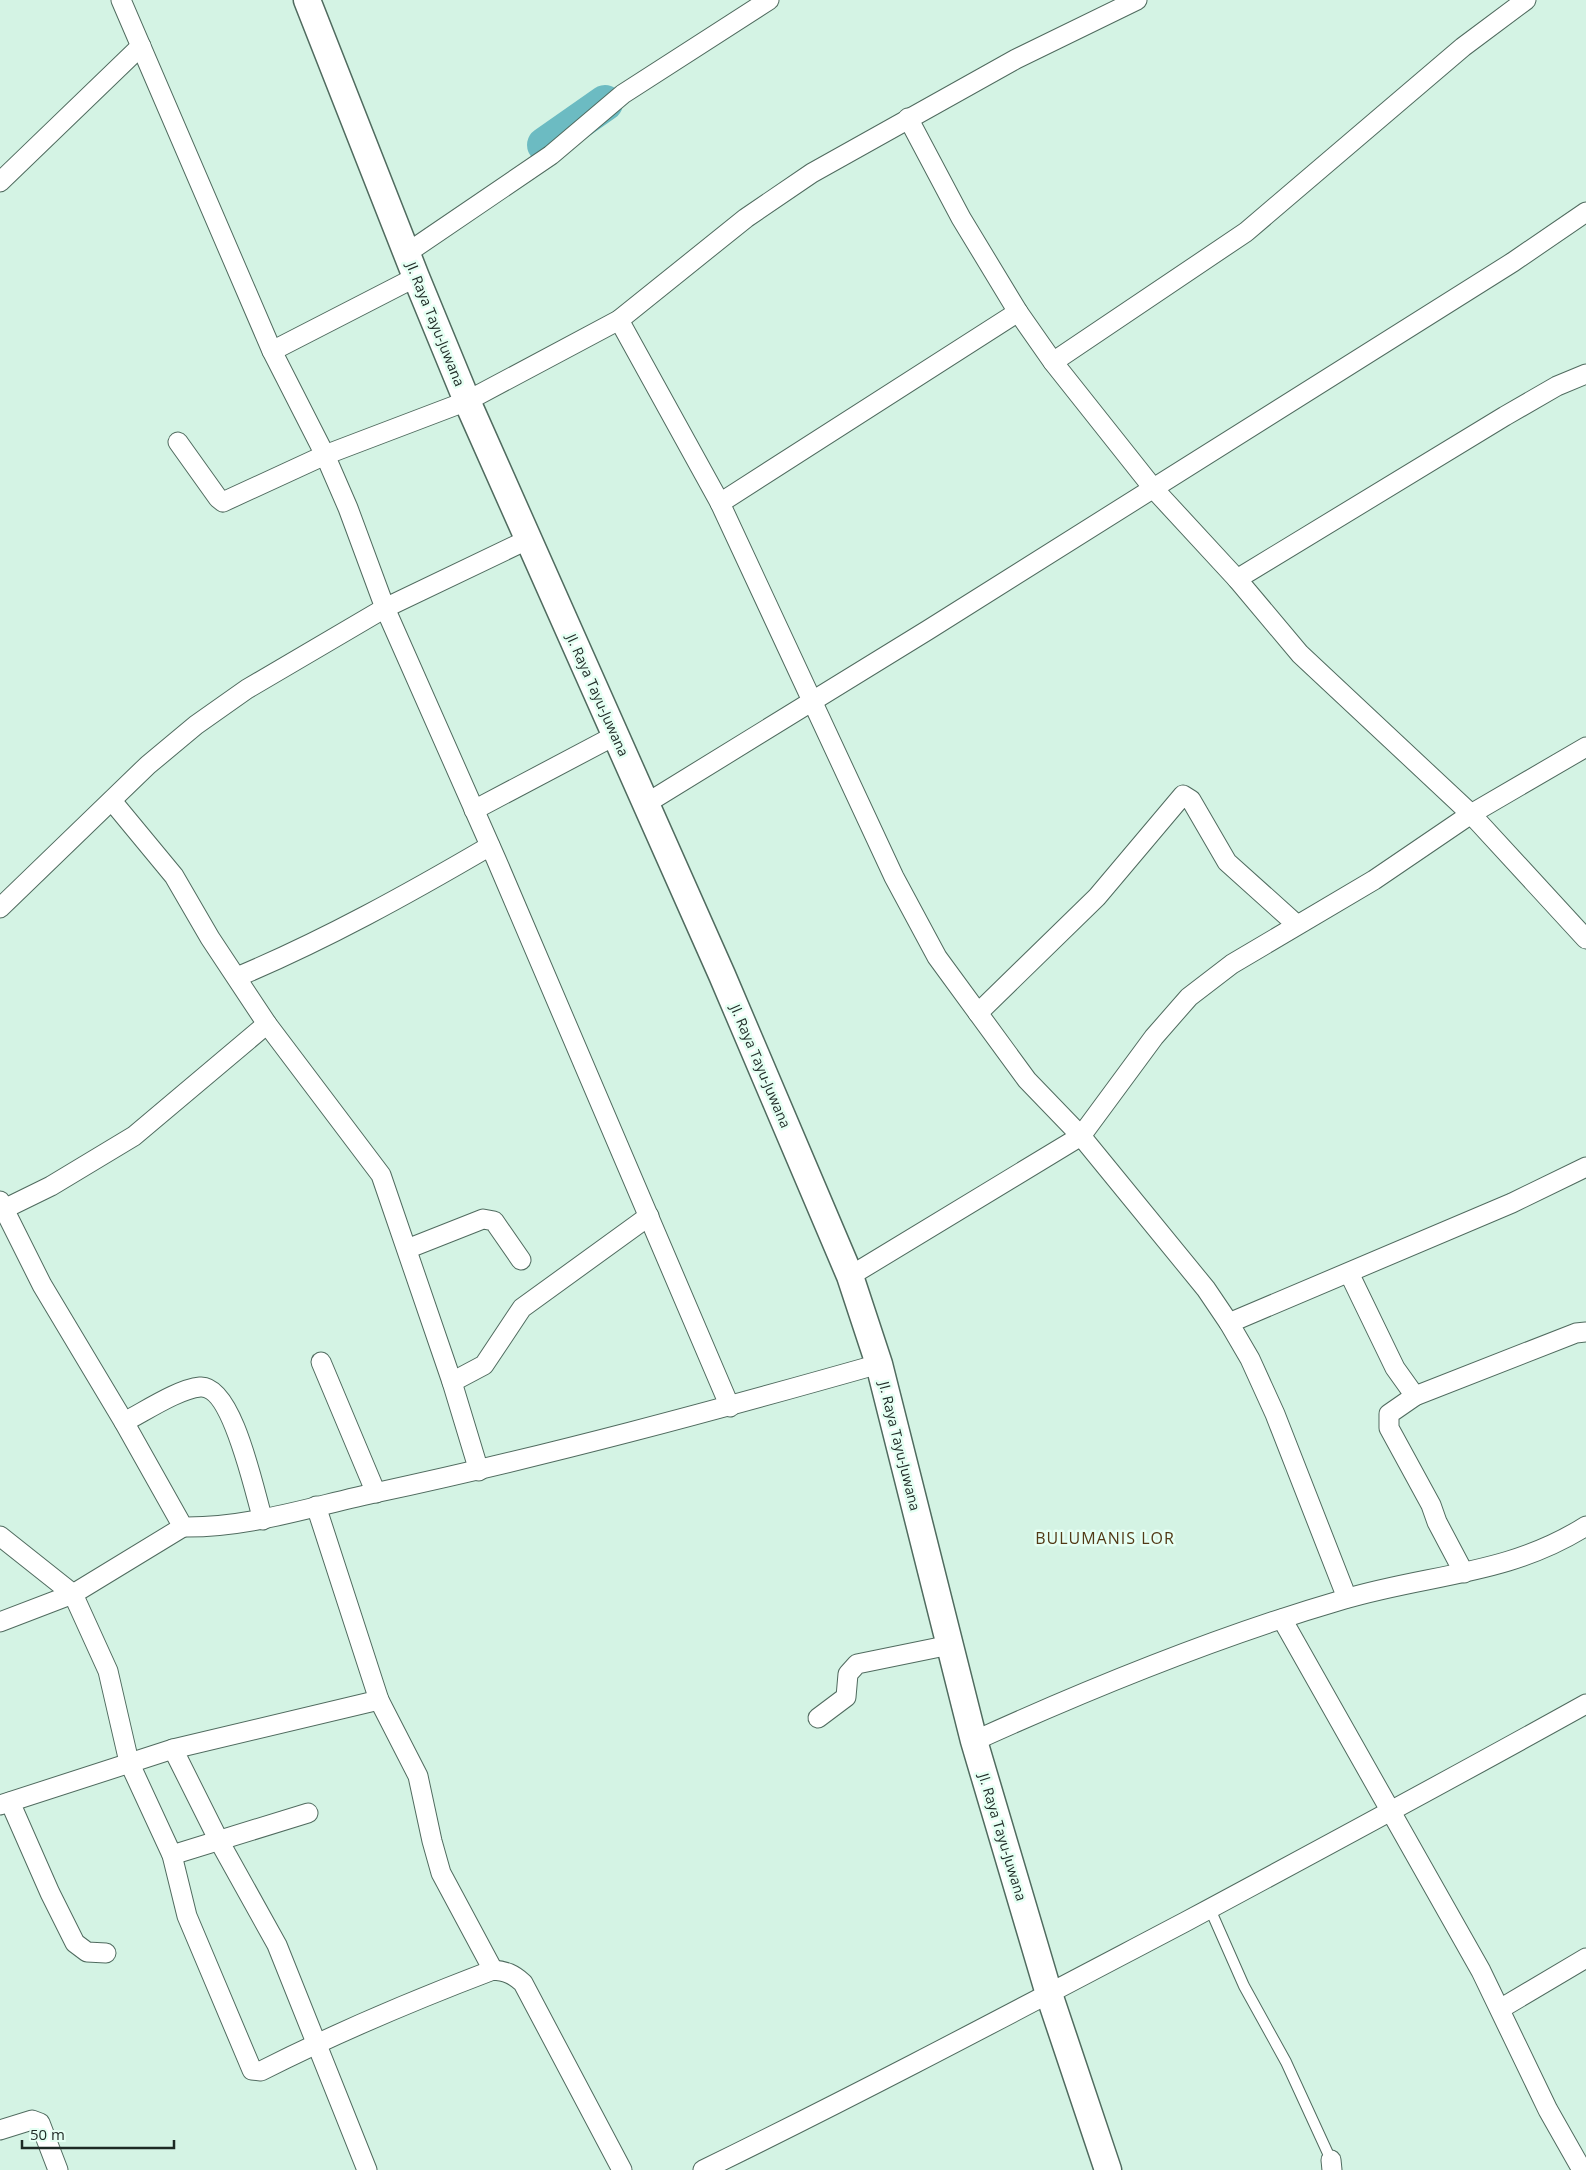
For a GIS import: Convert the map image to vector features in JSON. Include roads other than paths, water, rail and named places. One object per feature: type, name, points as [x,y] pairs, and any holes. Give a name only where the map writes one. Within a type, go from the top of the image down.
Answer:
[{"type":"main road","name":"Jl. Raya Tayu-Juwana","points":[[307,0],[411,265],[468,401],[647,803],[850,1276],[879,1364],[974,1741],[1050,1994],[1108,2170]]},
{"type":"street","points":[[121,0],[272,351],[325,456],[348,508],[385,608],[490,846],[730,1407]]},
{"type":"street","points":[[272,351],[411,265],[623,94],[769,0]]},
{"type":"street","points":[[178,442],[218,498],[223,502],[325,456],[468,401],[619,320],[746,218],[812,173],[908,118],[1016,60],[1137,0]]},
{"type":"street","points":[[1053,362],[1246,232],[1463,47],[1526,0]]},
{"type":"street","points":[[0,182],[141,46]]},
{"type":"street","points":[[908,118],[960,218],[1018,312],[1053,362],[1153,488],[1237,579],[1300,654],[1471,814],[1586,939]]},
{"type":"street","points":[[647,803],[1513,262],[1586,212]]},
{"type":"street","points":[[720,502],[1018,312]]},
{"type":"street","points":[[619,320],[720,502],[898,885],[937,957],[1027,1080],[1081,1136],[1206,1289],[1229,1323],[1250,1359],[1276,1414],[1347,1598]]},
{"type":"street","points":[[1237,579],[1505,416],[1557,386],[1586,374]]},
{"type":"street","points":[[0,908],[42,865],[148,765],[189,731],[247,689],[385,608],[529,539]]},
{"type":"street","points":[[474,810],[616,735]]},
{"type":"street","points":[[850,1276],[1081,1136],[1154,1037],[1189,997],[1232,964],[1296,924],[1374,880],[1471,814],[1586,747]]},
{"type":"street","points":[[978,1013],[1097,897],[1183,795],[1192,800],[1227,862],[1296,924]]},
{"type":"street","points":[[112,801],[174,876],[210,938],[267,1024],[381,1175],[452,1382],[479,1471]]},
{"type":"street","points":[[237,977],[306,947],[392,903],[490,846]]},
{"type":"street","points":[[182,1527],[124,1422],[42,1285],[2,1205],[51,1186],[134,1136],[267,1024]]},
{"type":"street","points":[[1229,1323],[1512,1203],[1586,1167]]},
{"type":"street","points":[[452,1382],[484,1365],[522,1308],[649,1216]]},
{"type":"street","points":[[407,1249],[483,1218],[488,1218],[494,1221],[521,1260]]},
{"type":"street","points":[[1349,1273],[1396,1368],[1415,1396]]},
{"type":"street","points":[[1464,1573],[1437,1522],[1431,1505],[1388,1428],[1388,1414],[1415,1396],[1576,1333],[1586,1332]]},
{"type":"street","points":[[321,1362],[376,1492]]},
{"type":"street","points":[[0,1622],[73,1594],[182,1527],[206,1527],[263,1520],[376,1492],[479,1471],[730,1407],[879,1364]]},
{"type":"street","points":[[124,1422],[186,1390],[202,1386],[212,1389],[224,1403],[237,1430],[263,1520]]},
{"type":"street","points":[[316,1506],[379,1700],[418,1776],[441,1873],[493,1970]]},
{"type":"street","points":[[974,1741],[1038,1712],[1216,1640],[1347,1598],[1498,1566],[1529,1556],[1566,1539],[1586,1526]]},
{"type":"street","points":[[0,1536],[73,1594],[108,1671],[129,1762],[172,1855],[187,1916],[252,2070],[261,2071],[316,2043],[422,1997],[493,1970],[511,1973],[523,1983],[622,2170]]},
{"type":"street","points":[[1282,1619],[1482,1971],[1548,2110],[1582,2170]]},
{"type":"street","points":[[818,1718],[846,1697],[848,1674],[857,1664],[950,1645]]},
{"type":"street","points":[[106,1953],[87,1952],[75,1943],[5,1803],[173,1749],[379,1700]]},
{"type":"street","points":[[703,2170],[807,2120],[1050,1994],[1391,1813],[1586,1704]]},
{"type":"street","points":[[173,1749],[218,1839],[277,1945],[366,2170]]},
{"type":"street","points":[[172,1855],[218,1839],[308,1814]]},
{"type":"street","points":[[1500,2009],[1586,1958]]},
{"type":"street","points":[[0,2130],[32,2120],[40,2122],[58,2170]]},
{"type":"lane","points":[[1210,1908],[1244,1986],[1286,2062],[1331,2165]]},
{"type":"waterway","points":[[545,145],[605,103]]},
{"type":"district","name":"BULUMANIS LOR","points":[[1105,1538]]}]
